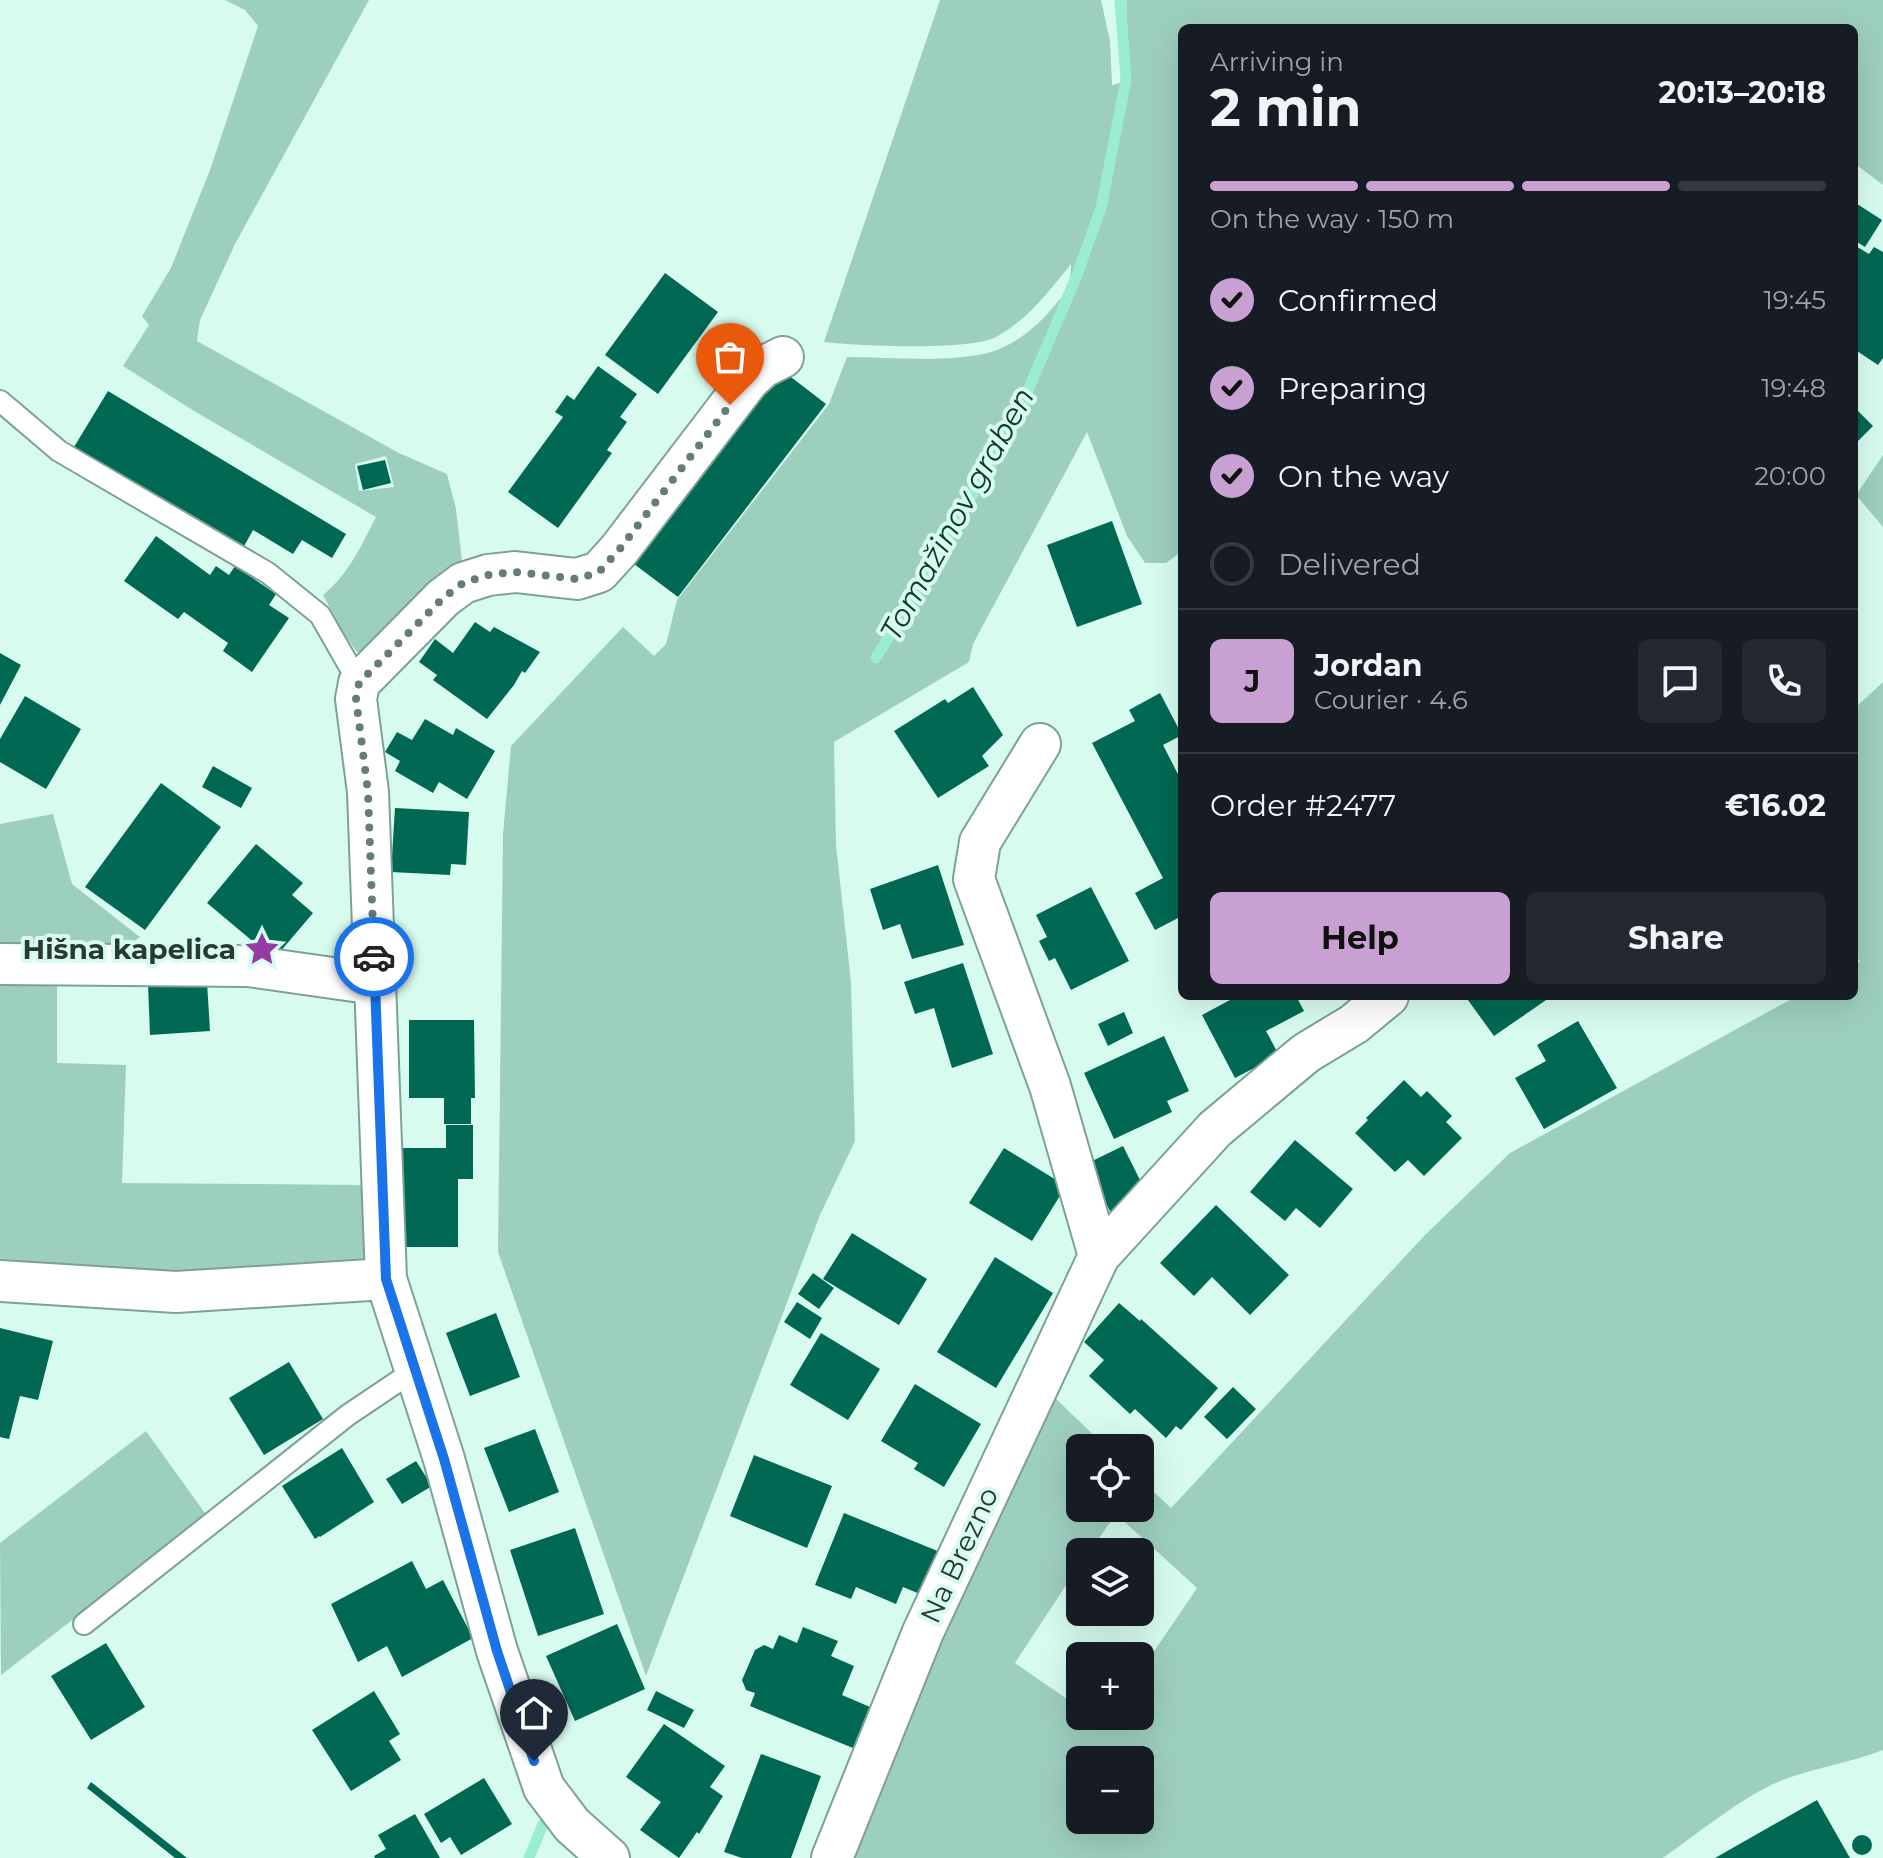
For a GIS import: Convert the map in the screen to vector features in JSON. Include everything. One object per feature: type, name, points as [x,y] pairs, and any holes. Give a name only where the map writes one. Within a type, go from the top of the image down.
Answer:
[{"type":"street","points":[[609,1858],[572,1825],[544,1788],[497,1651],[444,1459],[386,1279],[368,792],[356,699],[359,683],[443,598],[463,583],[488,575],[515,572],[577,579],[599,572],[748,381],[763,367],[783,357]]},
{"type":"street","points":[[1040,744],[980,842],[974,879],[1050,1086],[1099,1256]]},
{"type":"street","points":[[0,964],[248,966],[375,984]]},
{"type":"street","name":"Na Brezno","points":[[832,1858],[923,1632],[1099,1256],[1215,1129],[1306,1053],[1354,1024],[1383,1000]]},
{"type":"street","points":[[0,1281],[176,1292],[386,1279]]},
{"type":"lane","points":[[0,401],[59,451],[268,573],[320,615],[359,683]]},
{"type":"lane","points":[[84,1624],[348,1415],[415,1370]]},
{"type":"green space","points":[[225,0],[369,0],[235,244],[200,320],[197,341],[399,453],[447,474],[456,509],[463,570],[377,649],[357,652],[323,595],[347,569],[376,517],[123,366],[149,325],[142,316],[171,268],[210,170],[258,26],[245,10]],"holes":[[[386,456],[394,487],[359,491],[355,464]]]},
{"type":"green space","points":[[940,0],[1101,0],[1110,41],[1112,85],[1130,80],[1126,0],[1883,0],[1883,185],[1858,166],[1858,24],[1178,24],[1178,554],[1166,563],[1145,563],[1127,536],[1087,432],[973,644],[969,662],[834,742],[836,845],[851,982],[855,1141],[820,1215],[646,1676],[498,1252],[503,834],[511,746],[623,627],[654,656],[666,644],[677,600],[829,404],[847,357],[936,359],[988,353],[1005,346],[1029,331],[1059,300],[1070,279],[1071,264],[1037,304],[996,337],[962,344],[912,346],[824,342]]},
{"type":"green space","points":[[1883,455],[1883,527],[1858,497],[1858,492]]},
{"type":"green space","points":[[1883,682],[1883,1750],[1773,1784],[1740,1803],[1663,1858],[851,1858],[887,1757],[1049,1392],[1092,1434],[1066,1434],[1066,1522],[1110,1522],[1099,1538],[1066,1538],[1066,1585],[1015,1663],[1066,1698],[1066,1730],[1154,1730],[1154,1651],[1197,1588],[1154,1549],[1154,1538],[1142,1538],[1125,1522],[1154,1522],[1154,1492],[1171,1508],[1425,1235],[1510,1153],[1790,1000],[1858,1000],[1858,705]]},
{"type":"green space","points":[[53,814],[72,884],[140,937],[115,956],[0,959],[0,824]]},
{"type":"green space","points":[[57,975],[57,1063],[126,1065],[122,1183],[362,1185],[367,1259],[277,1272],[176,1274],[0,1267],[0,976]]},
{"type":"green space","points":[[146,1431],[207,1516],[1,1675],[0,1543]]},
{"type":"building","points":[[1858,205],[1882,220],[1865,247],[1858,243]]},
{"type":"building","points":[[1858,247],[1869,254],[1874,247],[1883,252],[1883,358],[1878,365],[1858,352]]},
{"type":"building","points":[[665,273],[718,312],[658,394],[605,355]]},
{"type":"building","points":[[774,364],[826,404],[678,597],[626,558]]},
{"type":"building","points":[[598,366],[637,394],[620,417],[627,422],[607,450],[612,453],[558,528],[508,492],[563,417],[555,412],[567,395],[574,400]]},
{"type":"building","points":[[108,391],[346,534],[332,558],[302,540],[293,554],[253,530],[243,548],[74,447]]},
{"type":"building","points":[[1858,411],[1873,426],[1858,441]]},
{"type":"building","points":[[385,460],[391,483],[363,490],[357,466]]},
{"type":"building","points":[[1112,521],[1142,604],[1077,627],[1047,545]]},
{"type":"building","points":[[156,536],[210,575],[216,566],[229,575],[235,566],[276,594],[269,605],[289,618],[252,672],[223,651],[228,643],[184,612],[178,619],[124,581]]},
{"type":"building","points":[[475,622],[490,632],[494,627],[540,652],[487,719],[433,680],[437,675],[419,662],[435,639],[453,653]]},
{"type":"building","points":[[0,653],[21,665],[0,705]]},
{"type":"building","points":[[973,687],[1003,735],[982,756],[989,766],[938,798],[894,731],[945,699],[948,703]]},
{"type":"building","points":[[1160,693],[1178,727],[1178,737],[1163,745],[1178,774],[1178,918],[1155,930],[1135,893],[1163,878],[1092,743],[1135,721],[1129,710]]},
{"type":"building","points":[[25,696],[81,729],[46,789],[0,762],[0,739]]},
{"type":"building","points":[[425,719],[453,735],[456,728],[495,751],[467,799],[439,782],[433,793],[395,771],[400,761],[385,752],[397,732],[412,740]]},
{"type":"building","points":[[213,766],[252,788],[241,808],[202,787]]},
{"type":"building","points":[[161,783],[221,827],[145,930],[85,887]]},
{"type":"building","points":[[395,808],[469,812],[466,865],[451,864],[450,875],[391,872]]},
{"type":"building","points":[[256,844],[303,883],[292,895],[313,913],[274,959],[207,903]]},
{"type":"building","points":[[938,865],[964,945],[912,959],[900,924],[883,930],[870,889]]},
{"type":"building","points":[[1091,887],[1129,961],[1071,990],[1055,958],[1049,961],[1039,941],[1047,937],[1036,915]]},
{"type":"building","points":[[963,963],[993,1054],[952,1068],[934,1008],[915,1014],[904,982]]},
{"type":"building","points":[[207,982],[210,1031],[150,1035],[148,985]]},
{"type":"building","points":[[1230,1000],[1298,1000],[1304,1011],[1266,1031],[1279,1055],[1235,1078],[1202,1015]]},
{"type":"building","points":[[1468,1000],[1546,1000],[1494,1036]]},
{"type":"building","points":[[1124,1012],[1133,1033],[1108,1046],[1098,1024]]},
{"type":"building","points":[[409,1020],[474,1020],[475,1098],[471,1098],[471,1124],[444,1124],[444,1098],[409,1098]]},
{"type":"building","points":[[1578,1021],[1617,1088],[1544,1129],[1515,1078],[1546,1061],[1537,1045]]},
{"type":"building","points":[[1164,1036],[1189,1091],[1167,1101],[1172,1112],[1114,1139],[1084,1073]]},
{"type":"building","points":[[1404,1080],[1421,1097],[1427,1091],[1452,1116],[1446,1122],[1462,1138],[1424,1176],[1408,1160],[1395,1172],[1355,1133]]},
{"type":"building","points":[[446,1125],[473,1125],[473,1179],[458,1179],[458,1247],[402,1247],[394,1148],[446,1148]]},
{"type":"building","points":[[1295,1140],[1353,1189],[1320,1228],[1296,1208],[1285,1221],[1250,1192]]},
{"type":"building","points":[[1123,1146],[1146,1192],[1114,1219],[1086,1164]]},
{"type":"building","points":[[1004,1148],[1066,1186],[1032,1241],[969,1203]]},
{"type":"building","points":[[1216,1205],[1289,1275],[1250,1315],[1212,1277],[1194,1296],[1160,1263]]},
{"type":"building","points":[[852,1233],[927,1279],[899,1325],[823,1279]]},
{"type":"building","points":[[995,1257],[1053,1293],[996,1388],[937,1352]]},
{"type":"building","points":[[813,1273],[834,1288],[819,1309],[798,1294]]},
{"type":"building","points":[[797,1302],[822,1318],[810,1339],[784,1322]]},
{"type":"building","points":[[1119,1303],[1218,1388],[1181,1430],[1176,1426],[1166,1438],[1135,1409],[1130,1414],[1089,1376],[1104,1360],[1084,1342]]},
{"type":"building","points":[[496,1313],[520,1377],[470,1396],[446,1333]]},
{"type":"building","points":[[0,1328],[53,1341],[38,1400],[20,1396],[9,1439],[0,1437]]},
{"type":"building","points":[[821,1333],[880,1369],[848,1420],[790,1385]]},
{"type":"building","points":[[289,1362],[323,1419],[264,1455],[229,1398]]},
{"type":"building","points":[[915,1384],[981,1424],[944,1487],[914,1469],[918,1463],[881,1441]]},
{"type":"building","points":[[1233,1387],[1256,1409],[1227,1439],[1204,1417]]},
{"type":"building","points":[[535,1429],[559,1492],[509,1512],[484,1448]]},
{"type":"building","points":[[342,1448],[374,1502],[315,1539],[282,1486]]},
{"type":"building","points":[[754,1455],[832,1486],[807,1548],[730,1516]]},
{"type":"building","points":[[416,1461],[432,1486],[402,1504],[386,1479]]},
{"type":"building","points":[[844,1513],[945,1554],[927,1597],[903,1587],[896,1604],[856,1587],[851,1599],[815,1585]]},
{"type":"building","points":[[575,1528],[604,1614],[538,1636],[510,1550]]},
{"type":"building","points":[[412,1561],[426,1589],[443,1580],[473,1638],[402,1677],[387,1646],[358,1662],[331,1604]]},
{"type":"building","points":[[617,1624],[645,1689],[575,1721],[546,1656]]},
{"type":"building","points":[[803,1627],[838,1641],[831,1656],[854,1666],[842,1695],[870,1707],[853,1748],[750,1706],[755,1693],[746,1690],[742,1680],[755,1650],[764,1645],[773,1649],[779,1635],[797,1643]]},
{"type":"building","points":[[106,1643],[145,1707],[91,1740],[51,1676]]},
{"type":"building","points":[[374,1691],[400,1734],[389,1741],[401,1760],[351,1791],[312,1730]]},
{"type":"building","points":[[656,1691],[694,1710],[684,1728],[647,1710]]},
{"type":"building","points":[[664,1724],[725,1766],[710,1787],[723,1796],[699,1834],[697,1832],[679,1858],[640,1830],[661,1802],[626,1777]]},
{"type":"building","points":[[761,1754],[821,1776],[791,1858],[742,1858],[724,1852]]},
{"type":"building","points":[[484,1778],[512,1824],[461,1855],[450,1837],[441,1843],[424,1814]]},
{"type":"building","points":[[91,1782],[187,1858],[175,1858],[87,1788]]},
{"type":"building","points":[[1817,1800],[1850,1858],[1715,1858]]},
{"type":"building","points":[[415,1814],[440,1858],[375,1858],[386,1849],[378,1835]]},
{"type":"building","points":[[1862,1835],[1869,1838],[1872,1845],[1869,1852],[1862,1855],[1855,1852],[1852,1845],[1855,1838]]},
{"type":"waterway","name":"Tomažinov graben","points":[[876,658],[1013,426],[1077,275],[1101,208],[1126,80],[1120,0]]},
{"type":"waterway","name":"Tomažinov graben","points":[[529,1858],[543,1824]]},
{"type":"way so far","points":[[374,957],[368,792],[356,699],[359,683],[443,598],[463,583],[488,575],[515,572],[577,579],[599,572],[730,405]]},
{"type":"place","name":"Hišna kapelica","points":[[262,949]]},
{"type":"route","points":[[374,957],[386,1279],[444,1459],[497,1651],[534,1761]]}]
